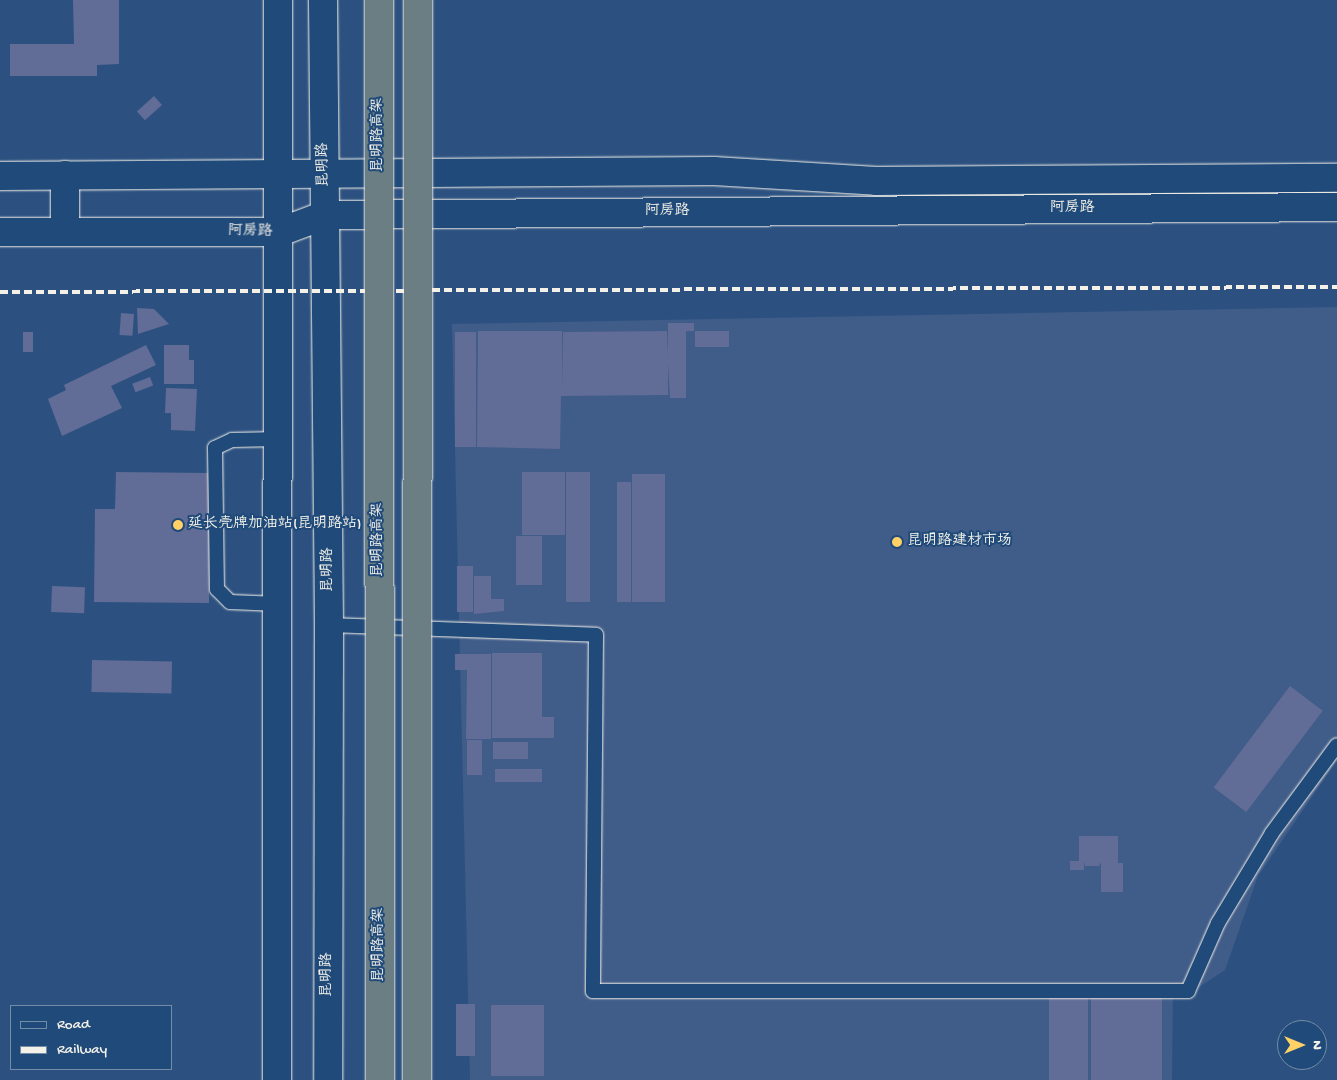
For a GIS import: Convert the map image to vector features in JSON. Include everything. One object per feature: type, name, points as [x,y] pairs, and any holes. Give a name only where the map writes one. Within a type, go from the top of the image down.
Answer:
[{"type":"highway","name":"昆明路高架","points":[[379,0],[380,1080]]},
{"type":"highway","points":[[418,0],[418,1080]]},
{"type":"main road","points":[[277,1080],[280,604],[278,0]]},
{"type":"main road","name":"昆明路","points":[[323,0],[329,626],[328,1080]]},
{"type":"main road","name":"阿房路","points":[[0,176],[278,172],[324,174],[714,171],[876,181],[1337,178]]},
{"type":"main road","points":[[65,175],[65,232]]},
{"type":"main road","name":"阿房路","points":[[0,232],[280,232],[325,215],[1337,207]]},
{"type":"lane","points":[[280,439],[232,440],[215,448],[217,589],[230,602],[280,604]]},
{"type":"lane","points":[[329,626],[596,635],[593,990],[1188,990],[1218,923],[1272,833],[1337,744]]},
{"type":"shaded area","name":"昆明路建材市场","points":[[1337,307],[1337,760],[1258,876],[1225,970],[1196,989],[1173,996],[1172,1080],[470,1080],[452,324]]},
{"type":"building","points":[[73,0],[119,0],[119,64],[97,65],[97,76],[10,76],[10,44],[74,44]]},
{"type":"building","points":[[154,96],[162,105],[145,120],[137,111]]},
{"type":"building","points":[[137,308],[154,309],[169,324],[138,334]]},
{"type":"building","points":[[121,313],[134,314],[132,336],[119,335]]},
{"type":"building","points":[[668,323],[694,323],[694,331],[686,331],[686,398],[670,398],[668,364],[668,395],[561,396],[560,449],[477,447],[478,331],[562,331],[562,389],[563,332],[667,331],[668,356]]},
{"type":"building","points":[[695,331],[729,331],[729,347],[695,347]]},
{"type":"building","points":[[23,332],[33,332],[33,352],[23,352]]},
{"type":"building","points":[[455,332],[476,332],[476,447],[455,447]]},
{"type":"building","points":[[146,345],[156,365],[111,386],[122,408],[62,436],[48,399],[66,390],[64,385]]},
{"type":"building","points":[[164,345],[189,345],[189,360],[194,360],[194,384],[164,384]]},
{"type":"building","points":[[150,377],[153,385],[135,392],[132,384]]},
{"type":"building","points":[[166,388],[197,389],[195,431],[171,430],[171,413],[165,413]]},
{"type":"building","points":[[116,472],[209,473],[209,603],[94,602],[95,509],[115,509]]},
{"type":"building","points":[[522,472],[565,472],[565,535],[522,535]]},
{"type":"building","points":[[566,472],[590,472],[590,602],[566,602]]},
{"type":"building","points":[[632,474],[665,474],[665,602],[632,602]]},
{"type":"building","points":[[617,482],[631,482],[631,602],[617,602]]},
{"type":"building","points":[[516,536],[542,536],[542,585],[516,585]]},
{"type":"building","points":[[457,566],[473,566],[473,612],[457,612]]},
{"type":"building","points":[[474,576],[491,576],[491,599],[504,599],[504,611],[474,614]]},
{"type":"building","points":[[52,586],[85,587],[84,613],[51,612]]},
{"type":"building","points":[[492,653],[542,653],[542,717],[554,717],[554,738],[492,738]]},
{"type":"building","points":[[455,654],[491,654],[491,739],[466,739],[467,670],[455,670]]},
{"type":"building","points":[[92,660],[172,661],[171,693],[91,692]]},
{"type":"building","points":[[1290,686],[1323,711],[1246,812],[1214,787]]},
{"type":"building","points":[[467,740],[482,740],[482,775],[467,775]]},
{"type":"building","points":[[493,742],[528,742],[528,759],[493,759]]},
{"type":"building","points":[[495,769],[542,769],[542,782],[495,782]]},
{"type":"building","points":[[1079,836],[1118,836],[1118,863],[1123,863],[1123,892],[1101,892],[1101,862],[1099,866],[1085,866],[1084,861],[1084,870],[1070,870],[1070,861],[1079,861]]},
{"type":"building","points":[[1091,991],[1162,991],[1162,1080],[1091,1080]]},
{"type":"building","points":[[1049,993],[1088,993],[1088,1080],[1049,1080]]},
{"type":"building","points":[[456,1004],[475,1004],[475,1056],[456,1056]]},
{"type":"building","points":[[491,1005],[544,1005],[544,1076],[491,1076]]},
{"type":"railway","points":[[0,292],[1337,287]]},
{"type":"place","name":"延长壳牌加油站(昆明路站)","points":[[178,525]]},
{"type":"place","name":"昆明路建材市场","points":[[897,542]]}]
